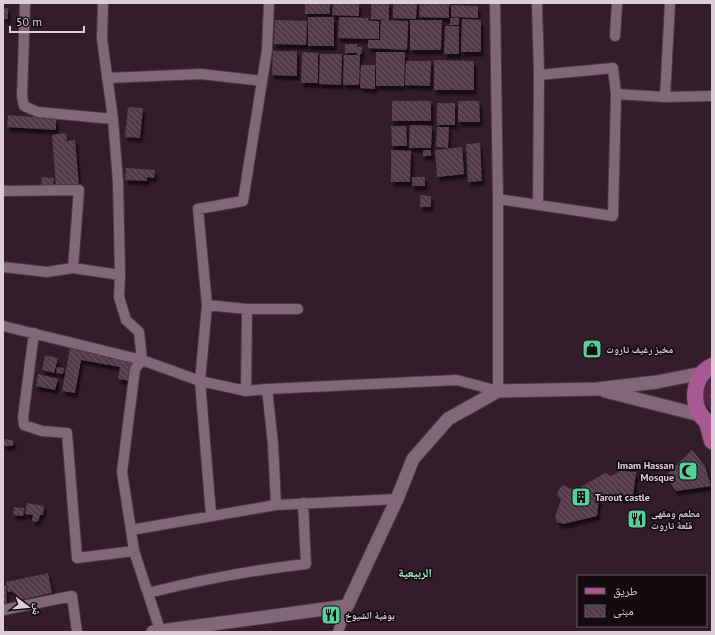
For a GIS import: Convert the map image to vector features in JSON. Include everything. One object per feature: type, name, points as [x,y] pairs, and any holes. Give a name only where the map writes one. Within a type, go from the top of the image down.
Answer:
[{"type":"main road","points":[[707,370],[694,394],[706,420],[712,441]]},
{"type":"street","points":[[25,3],[22,97],[24,106],[38,112],[113,119]]},
{"type":"street","points":[[103,3],[102,40],[113,119],[118,182],[119,297],[126,320],[139,332],[142,360],[135,369],[122,472],[134,551],[148,593],[156,631],[177,630],[347,606]]},
{"type":"street","points":[[211,515],[200,381],[207,306],[198,209],[244,201],[267,50],[269,3]]},
{"type":"street","points":[[495,3],[498,199],[498,391]]},
{"type":"street","points":[[537,3],[539,75],[538,205]]},
{"type":"street","points":[[615,36],[617,3]]},
{"type":"street","points":[[665,97],[670,3]]},
{"type":"street","points":[[498,199],[613,216],[616,94],[613,68],[539,75]]},
{"type":"street","points":[[107,78],[201,74],[262,81]]},
{"type":"street","points":[[616,94],[665,97],[712,96]]},
{"type":"street","points":[[3,191],[79,190],[73,268]]},
{"type":"street","points":[[3,267],[47,272],[73,268],[120,275]]},
{"type":"street","points":[[207,306],[246,309],[298,309]]},
{"type":"street","points":[[246,309],[246,391]]},
{"type":"street","points":[[3,326],[142,360],[200,381],[246,391],[457,380],[498,391],[597,389],[657,382],[707,370]]},
{"type":"street","points":[[34,333],[23,417],[24,425],[42,431],[67,432],[76,558],[134,551]]},
{"type":"street","points":[[597,389],[706,420]]},
{"type":"street","points":[[267,390],[273,444],[276,505]]},
{"type":"street","points":[[338,632],[347,606],[397,499],[413,459],[448,418],[498,391]]},
{"type":"street","points":[[132,530],[211,515],[276,505],[397,499]]},
{"type":"street","points":[[148,593],[188,583],[249,571],[306,564],[303,503]]},
{"type":"street","points":[[3,610],[72,596],[77,632]]},
{"type":"green space","points":[[712,375],[712,412],[708,408],[704,394],[709,379]]},
{"type":"building","points":[[305,3],[330,3],[330,14],[305,14]]},
{"type":"building","points":[[333,3],[359,3],[359,16],[332,15]]},
{"type":"building","points":[[371,3],[389,3],[389,20],[371,19]]},
{"type":"building","points":[[393,3],[417,3],[416,19],[393,18]]},
{"type":"building","points":[[420,3],[449,3],[449,18],[419,17]]},
{"type":"building","points":[[451,5],[478,6],[478,18],[451,17]]},
{"type":"building","points":[[3,8],[8,8],[8,19],[3,19]]},
{"type":"building","points":[[308,17],[334,17],[334,46],[308,46]]},
{"type":"building","points":[[339,17],[368,18],[368,21],[379,21],[379,39],[338,38]]},
{"type":"building","points":[[450,18],[459,18],[459,25],[450,25]]},
{"type":"building","points":[[462,19],[481,20],[481,52],[461,52]]},
{"type":"building","points":[[275,20],[307,21],[306,45],[274,44]]},
{"type":"building","points":[[381,20],[408,21],[407,50],[368,48],[368,40],[380,40]]},
{"type":"building","points":[[410,20],[442,20],[441,50],[410,50]]},
{"type":"building","points":[[445,26],[459,26],[459,54],[444,54]]},
{"type":"building","points":[[345,44],[357,44],[357,47],[362,47],[362,54],[360,54],[359,85],[343,85],[344,55],[357,55],[357,53],[345,53]]},
{"type":"building","points":[[273,51],[297,51],[297,76],[272,75]]},
{"type":"building","points":[[302,52],[318,53],[318,83],[301,83]]},
{"type":"building","points":[[376,52],[405,52],[404,86],[376,86]]},
{"type":"building","points":[[320,54],[342,54],[341,85],[319,84]]},
{"type":"building","points":[[434,60],[474,61],[474,90],[434,90]]},
{"type":"building","points":[[406,61],[431,61],[430,86],[405,85]]},
{"type":"building","points":[[361,65],[375,65],[375,89],[360,88]]},
{"type":"building","points":[[392,101],[431,101],[431,121],[392,121]]},
{"type":"building","points":[[458,101],[479,101],[480,122],[458,122]]},
{"type":"building","points":[[437,103],[455,103],[455,125],[437,125]]},
{"type":"building","points":[[128,107],[143,108],[140,138],[125,137]]},
{"type":"building","points":[[8,115],[56,119],[56,130],[7,127]]},
{"type":"building","points":[[410,125],[432,126],[431,148],[409,148]]},
{"type":"building","points":[[391,126],[406,126],[407,146],[392,146]]},
{"type":"building","points":[[437,127],[449,127],[448,148],[436,147]]},
{"type":"building","points":[[66,133],[67,141],[75,140],[79,185],[56,187],[52,135]]},
{"type":"building","points":[[480,143],[482,181],[468,182],[466,144]]},
{"type":"building","points":[[462,147],[464,174],[437,177],[435,150]]},
{"type":"building","points":[[391,150],[411,151],[410,182],[391,182]]},
{"type":"building","points":[[423,150],[431,150],[431,156],[423,156]]},
{"type":"building","points":[[126,168],[155,170],[154,178],[147,177],[147,181],[125,180]]},
{"type":"building","points":[[42,177],[54,178],[53,187],[41,186]]},
{"type":"building","points":[[412,177],[425,177],[425,186],[412,186]]},
{"type":"building","points":[[420,195],[431,196],[431,207],[420,207]]},
{"type":"building","points":[[70,348],[134,360],[130,381],[118,379],[120,367],[81,360],[75,393],[62,391]]},
{"type":"building","points":[[45,355],[58,358],[54,373],[42,370]]},
{"type":"building","points":[[57,367],[64,368],[63,374],[56,373]]},
{"type":"building","points":[[38,374],[58,379],[55,390],[36,386]]},
{"type":"building","points":[[3,439],[13,440],[13,446],[3,446]]},
{"type":"building","name":"Imam Hassan Mosque","points":[[692,450],[705,466],[711,486],[676,491],[665,476]]},
{"type":"building","name":"Tarout castle","points":[[620,471],[636,472],[633,496],[624,498],[607,496],[599,500],[597,516],[563,524],[557,522],[555,517],[561,500],[557,495],[559,489],[563,485],[572,489],[579,488],[605,473],[611,476]]},
{"type":"building","points":[[27,503],[44,506],[43,515],[40,515],[38,522],[32,521],[33,515],[25,514]]},
{"type":"building","points":[[14,507],[24,508],[23,516],[13,515]]},
{"type":"building","points":[[48,573],[52,593],[15,601],[12,591],[8,592],[6,582]]},
{"type":"building","points":[[3,586],[6,586],[7,604],[3,604]]},
{"type":"place","name":"مخبز رغيف تاروت","points":[[592,349]]},
{"type":"place","name":"Imam Hassan Mosque","points":[[688,471]]},
{"type":"place","name":"Tarout castle","points":[[581,497]]},
{"type":"place","name":"مطعم ومقهى قلعة تاروت","points":[[637,519]]},
{"type":"place","name":"بوفية الشيوخ","points":[[331,615]]},
{"type":"district","name":"الربيعية","points":[[415,573]]}]
